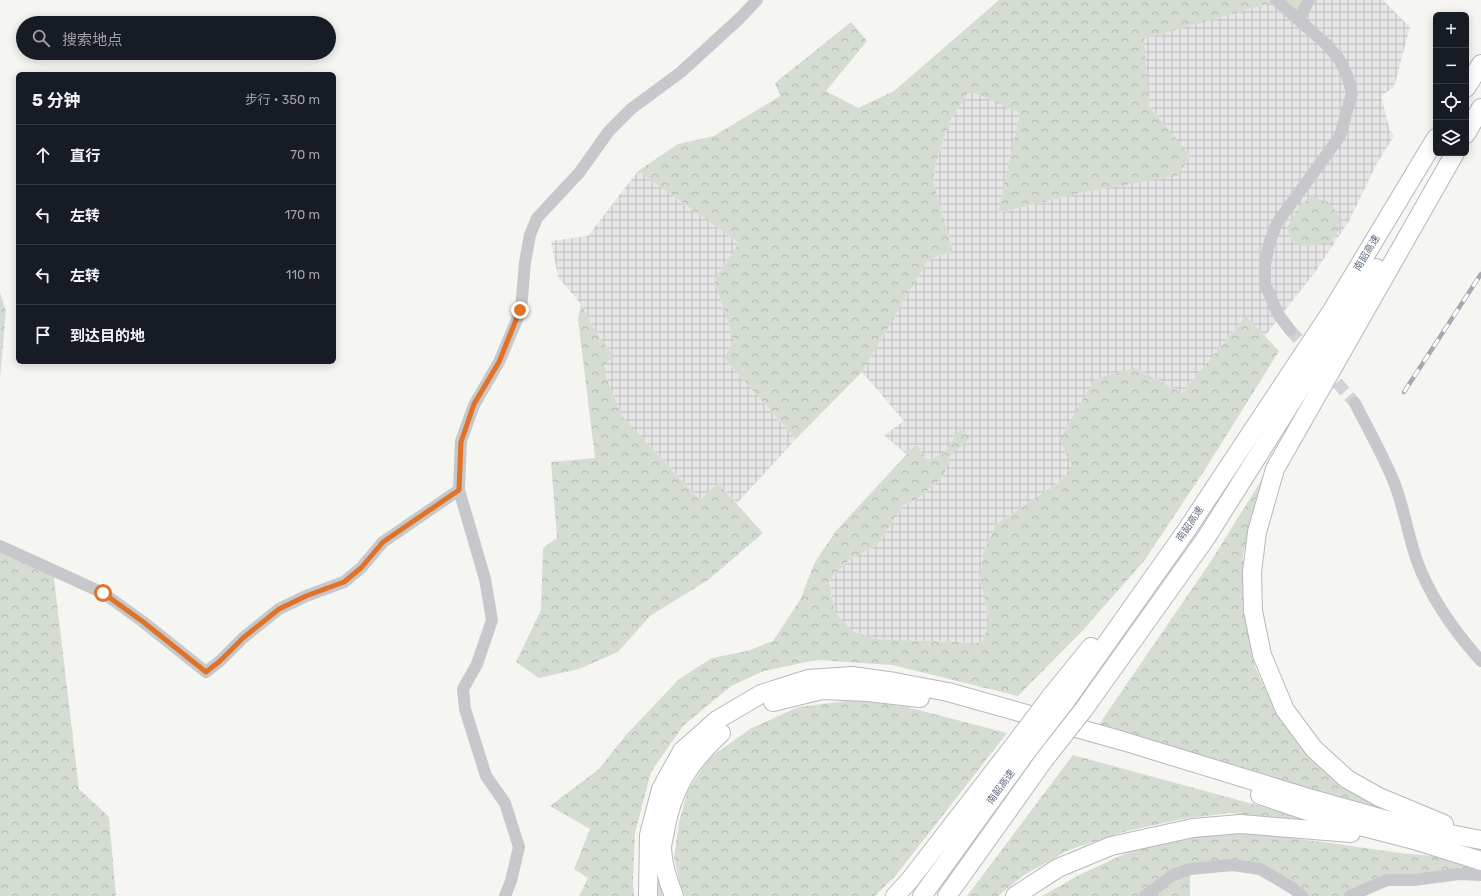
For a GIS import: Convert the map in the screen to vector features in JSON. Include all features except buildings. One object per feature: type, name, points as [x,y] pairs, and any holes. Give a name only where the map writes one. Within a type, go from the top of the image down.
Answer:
[{"type":"highway","points":[[1468,84],[1481,64]]},
{"type":"highway","points":[[1469,120],[1481,102]]},
{"type":"highway","points":[[1469,129],[1481,108]]},
{"type":"highway","name":"南韶高速","points":[[922,896],[1021,748],[1186,531],[1333,309],[1433,143]]},
{"type":"highway","name":"南韶高速","points":[[947,896],[1044,760],[1084,709],[1206,538],[1447,156]]},
{"type":"highway","points":[[1453,156],[1275,469],[1257,532],[1252,572],[1253,611],[1262,656],[1285,710],[1314,749],[1347,779],[1379,797],[1481,837]]},
{"type":"highway","points":[[648,896],[649,835],[661,789],[682,751],[717,720],[761,694],[808,679],[852,676],[948,692],[1408,826],[1481,840]]},
{"type":"highway","points":[[674,896],[667,878],[662,848],[667,816],[679,783],[705,747],[734,720],[776,700],[822,690],[914,696],[985,713],[1254,793],[1325,817],[1414,840],[1481,861]]},
{"type":"highway","points":[[895,896],[910,881],[1021,748]]},
{"type":"highway","points":[[1015,896],[1058,868],[1112,846],[1193,828],[1240,824],[1316,829],[1414,840]]},
{"type":"street","points":[[505,896],[511,881],[519,847],[505,803],[486,776],[464,709],[463,690],[477,664],[492,620],[485,579],[459,490],[461,442],[474,404],[499,362],[520,310],[526,255],[530,235],[537,218],[579,173],[609,131],[631,109],[681,72],[740,18],[756,0]]},
{"type":"street","points":[[1276,0],[1326,44],[1339,59],[1347,75],[1352,93],[1340,136],[1277,223],[1268,244],[1265,265],[1265,284],[1278,314],[1290,330]]},
{"type":"street","points":[[1298,19],[1309,0]]},
{"type":"street","points":[[1355,403],[1394,483],[1417,560],[1431,593],[1445,616],[1464,642],[1481,661]]},
{"type":"street","points":[[0,546],[103,593],[142,621],[206,672],[220,661],[243,638],[279,609],[306,596],[344,582],[361,568],[383,542],[459,490]]},
{"type":"street","points":[[1145,896],[1173,875],[1190,869],[1233,865],[1260,869],[1294,889],[1302,896]]},
{"type":"street","points":[[1350,896],[1387,880],[1414,880],[1459,874],[1481,875]]},
{"type":"shaded area","points":[[1383,0],[1410,27],[1394,87],[1381,96],[1390,131],[1394,136],[1376,165],[1349,221],[1315,272],[1265,336],[1245,317],[1182,393],[1135,368],[1061,481],[996,524],[983,553],[980,579],[990,623],[981,643],[876,639],[852,631],[835,612],[829,581],[848,561],[878,544],[903,506],[920,497],[944,476],[949,457],[969,438],[960,429],[944,453],[927,461],[916,444],[906,454],[884,435],[904,421],[862,372],[928,260],[953,251],[933,181],[936,163],[949,123],[969,91],[1020,113],[999,213],[1085,192],[1191,156],[1149,106],[1143,39],[1277,1]]},
{"type":"shaded area","points":[[638,171],[739,243],[714,280],[734,340],[724,358],[796,439],[737,503],[718,483],[700,500],[622,416],[603,369],[613,355],[597,334],[581,304],[558,277],[551,241],[588,236]]},
{"type":"green space","points":[[999,0],[1309,0],[1299,19],[1277,1],[1144,39],[1149,106],[1191,156],[1177,176],[1085,192],[998,213],[1020,113],[969,91],[949,123],[936,163],[933,181],[953,251],[928,260],[862,372],[796,439],[724,358],[734,340],[714,280],[739,243],[638,171],[678,144],[714,136],[780,96],[775,83],[851,22],[867,41],[826,91],[858,108],[894,91]]},
{"type":"green space","points":[[1312,196],[1330,203],[1339,216],[1338,232],[1331,242],[1303,246],[1291,240],[1287,228],[1301,205]]},
{"type":"green space","points":[[0,292],[6,311],[0,379]]},
{"type":"green space","points":[[581,304],[597,334],[613,355],[603,369],[622,416],[700,500],[718,483],[763,533],[708,580],[650,616],[618,652],[579,669],[539,678],[516,662],[541,610],[543,548],[557,538],[551,462],[595,458],[578,319]]},
{"type":"green space","points":[[1246,316],[1279,351],[1208,465],[1144,561],[1084,629],[1018,696],[892,665],[816,660],[764,671],[731,686],[683,726],[651,772],[635,833],[633,883],[634,896],[579,896],[588,878],[574,869],[590,829],[550,806],[599,769],[626,735],[679,679],[712,658],[747,651],[773,641],[800,600],[815,562],[836,531],[916,444],[927,461],[944,453],[960,429],[970,438],[949,457],[944,476],[920,497],[903,506],[878,544],[848,561],[829,581],[835,612],[852,631],[876,639],[981,643],[990,623],[980,579],[983,553],[996,524],[1061,481],[1072,466],[1060,439],[1095,379],[1135,368],[1182,393]]},
{"type":"green space","points":[[1264,476],[1243,554],[1243,609],[1255,667],[1281,722],[1317,764],[1403,818],[1098,726],[1211,561]]},
{"type":"green space","points":[[0,546],[53,570],[79,789],[109,817],[116,896],[0,896]]},
{"type":"green space","points":[[855,700],[907,707],[1007,733],[897,874],[875,896],[685,896],[679,881],[674,857],[679,822],[688,790],[709,758],[750,729],[798,707]]},
{"type":"green space","points":[[1073,755],[1311,820],[1229,813],[1182,819],[1123,832],[1069,850],[1024,875],[998,896],[967,896]]},
{"type":"green space","points":[[1205,833],[1257,834],[1400,853],[1455,858],[1481,865],[1481,875],[1387,880],[1350,896],[1302,896],[1260,869],[1190,869],[1190,896],[1042,896],[1077,876],[1133,850]]},
{"type":"green space","points":[[655,842],[665,896],[656,896]]},
{"type":"tunnel","points":[[1290,330],[1312,354]]},
{"type":"tunnel","points":[[1325,369],[1355,403]]},
{"type":"railway","points":[[1404,392],[1481,274]]},
{"type":"route","points":[[103,593],[142,621],[206,672],[220,661],[243,638],[279,609],[306,596],[344,582],[361,568],[383,542],[459,490],[461,442],[474,404],[499,362],[520,310]]}]
